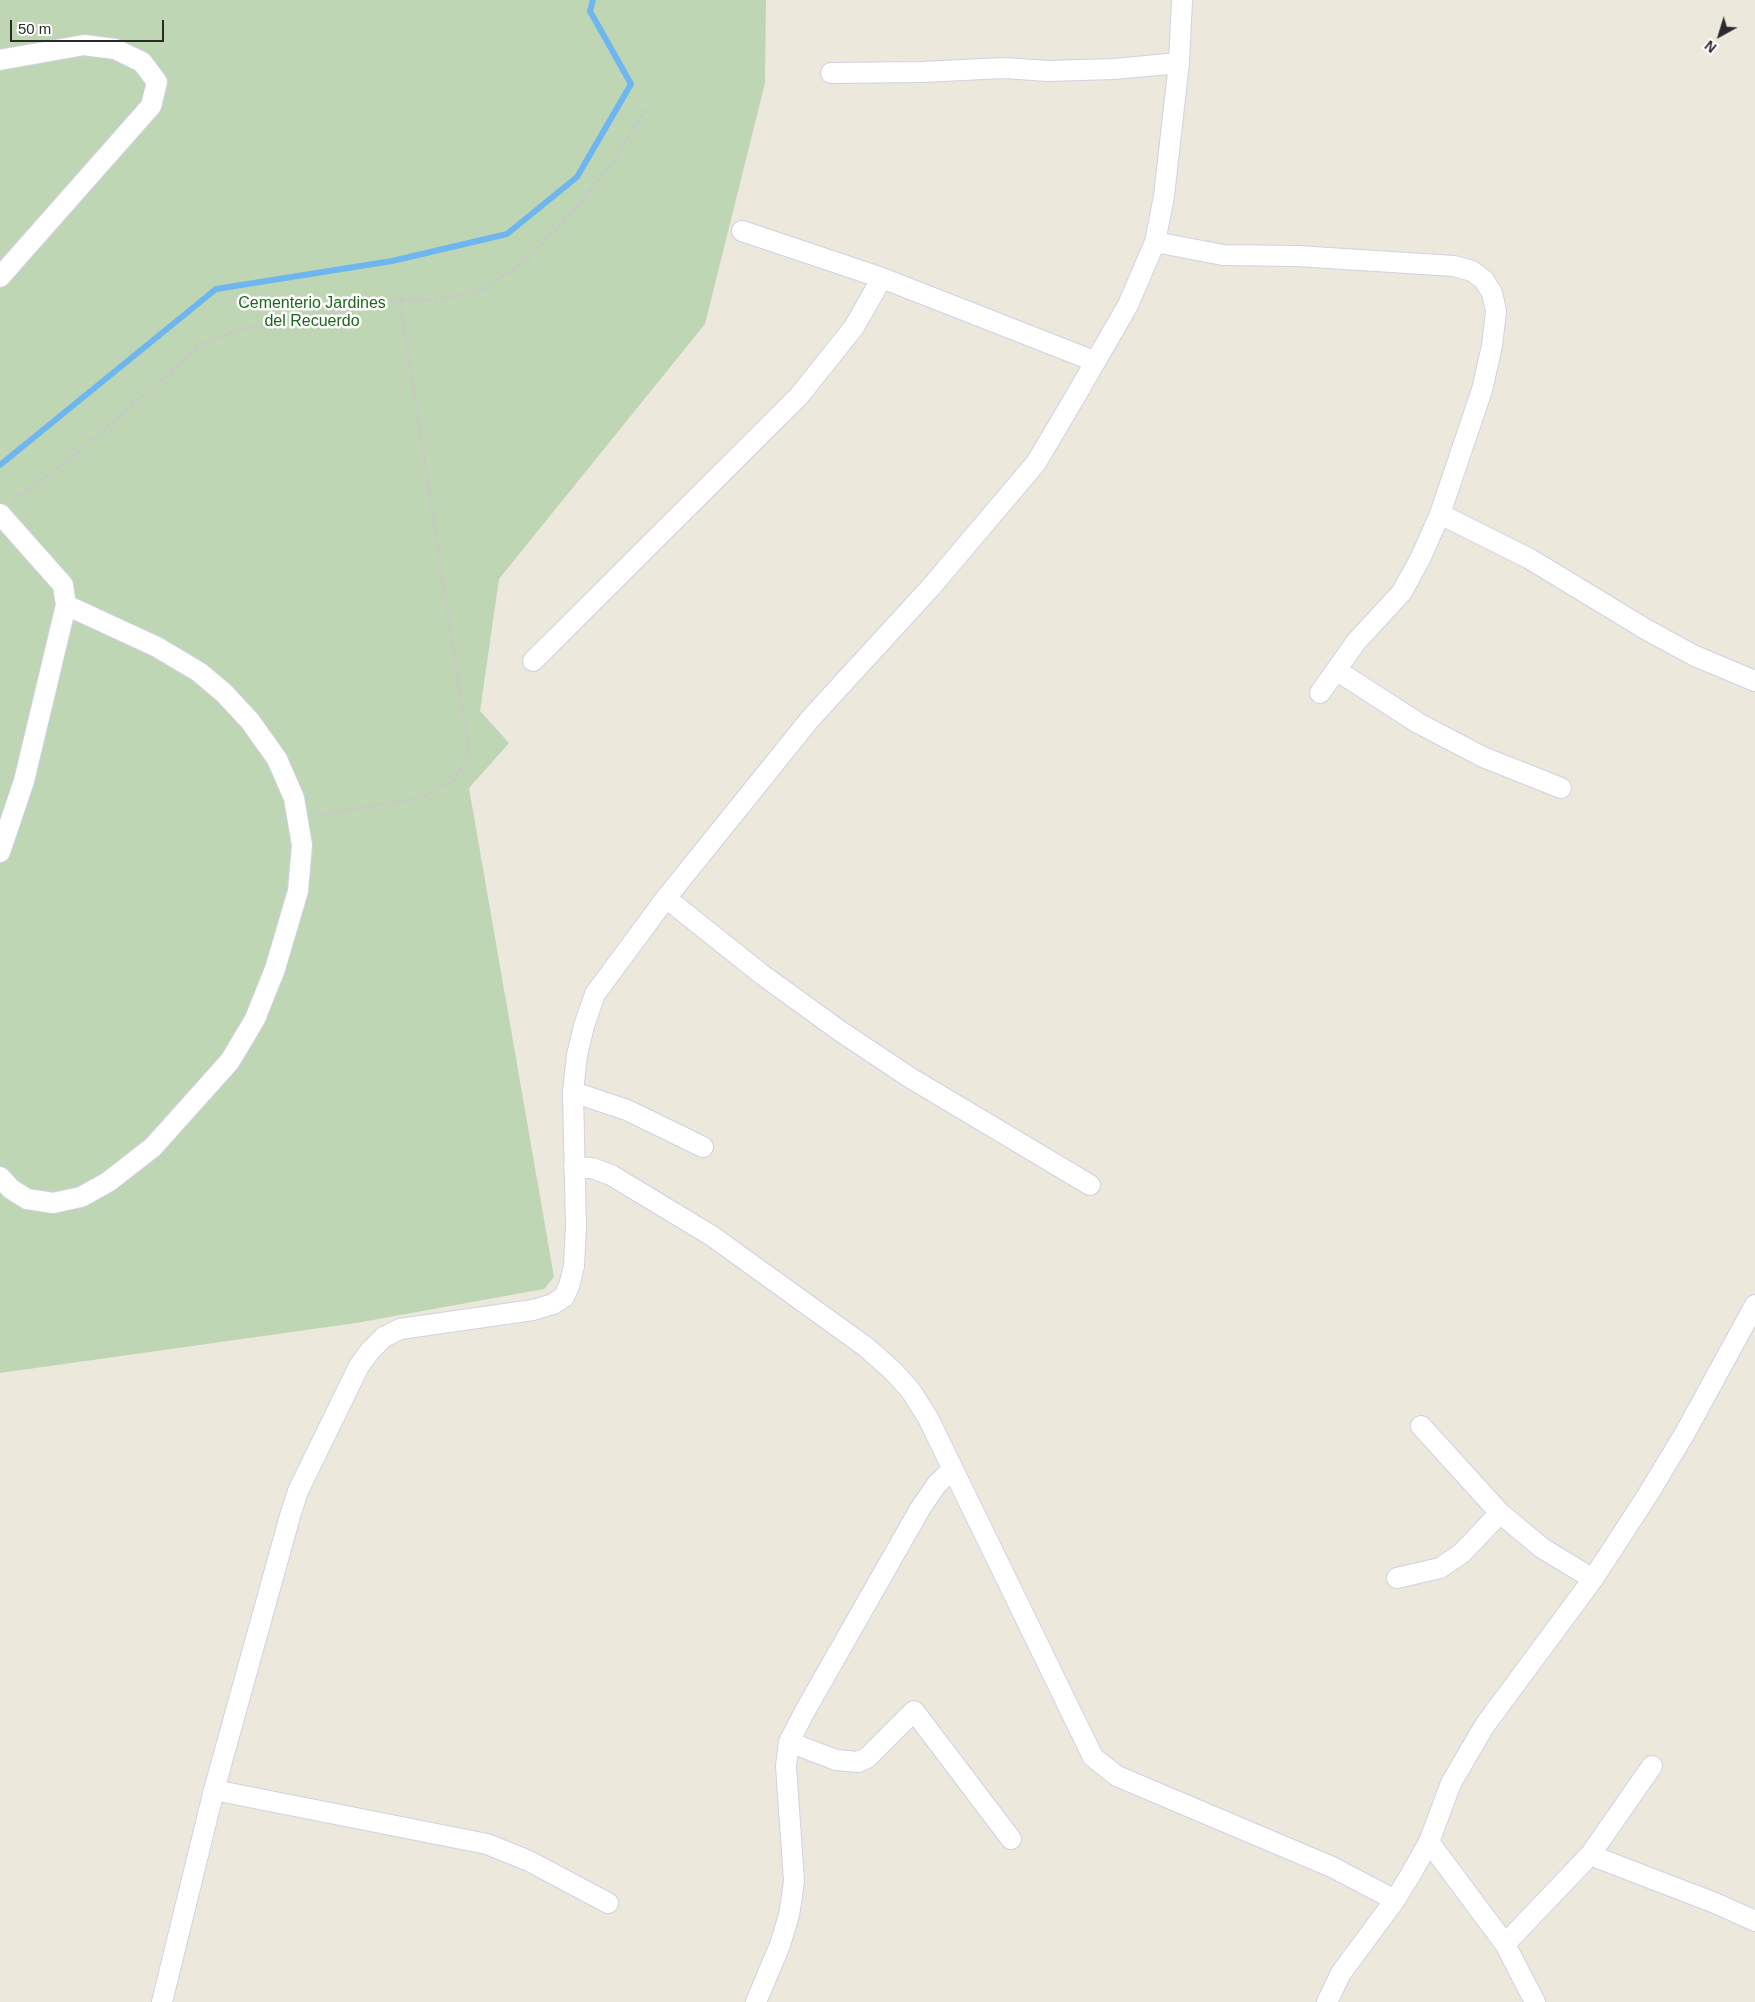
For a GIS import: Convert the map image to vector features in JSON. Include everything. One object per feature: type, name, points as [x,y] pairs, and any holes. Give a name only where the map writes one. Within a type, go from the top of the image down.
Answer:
[{"type":"street","points":[[162,2002],[214,1790],[298,1491],[359,1366],[384,1337],[400,1329],[533,1310],[553,1304],[564,1297],[574,1266],[576,1227],[573,1092],[577,1054],[595,994],[666,898],[811,718],[931,587],[1036,463],[1128,305],[1155,242],[1164,196],[1179,63],[1182,0]]},
{"type":"street","points":[[0,60],[84,45],[115,49],[142,62],[158,82],[151,106],[0,277]]},
{"type":"street","points":[[831,73],[922,72],[1004,68],[1057,71],[1114,69],[1179,63]]},
{"type":"street","points":[[742,231],[882,278],[1094,361]]},
{"type":"street","points":[[1155,242],[1223,255],[1297,256],[1454,266],[1472,271],[1484,280],[1492,293],[1496,311],[1492,346],[1482,390],[1440,514],[1422,557],[1402,592],[1356,642],[1320,693]]},
{"type":"street","points":[[533,661],[798,396],[854,327],[882,278]]},
{"type":"street","points":[[0,852],[24,781],[66,605],[64,585],[4,509]]},
{"type":"street","points":[[1440,514],[1530,559],[1646,630],[1695,656],[1755,681]]},
{"type":"street","points":[[0,1177],[11,1188],[27,1199],[52,1203],[81,1198],[108,1182],[153,1147],[230,1061],[255,1019],[275,969],[296,900],[302,845],[294,798],[277,759],[250,721],[224,693],[199,672],[157,647],[66,605]]},
{"type":"street","points":[[1336,670],[1418,722],[1483,757],[1561,788]]},
{"type":"street","points":[[666,898],[764,976],[840,1032],[909,1077],[1090,1185]]},
{"type":"street","points":[[573,1092],[627,1110],[704,1147]]},
{"type":"street","points":[[574,1167],[592,1168],[611,1175],[665,1206],[720,1242],[866,1347],[893,1371],[911,1391],[928,1418],[1093,1758],[1117,1776],[1332,1867],[1395,1900]]},
{"type":"street","points":[[1327,2002],[1341,1973],[1395,1900],[1429,1842],[1451,1783],[1485,1725],[1593,1579],[1685,1433],[1755,1305]]},
{"type":"street","points":[[1421,1426],[1500,1513],[1542,1548],[1593,1579]]},
{"type":"street","points":[[756,2002],[790,1915],[794,1881],[786,1766],[790,1742],[805,1710],[920,1509],[937,1484],[952,1470]]},
{"type":"street","points":[[1397,1578],[1440,1568],[1462,1552],[1500,1513]]},
{"type":"street","points":[[790,1742],[836,1760],[858,1762],[867,1758],[914,1711],[1011,1839]]},
{"type":"street","points":[[1505,1944],[1590,1855],[1652,1766]]},
{"type":"street","points":[[214,1790],[487,1844],[529,1861],[608,1903]]},
{"type":"street","points":[[1429,1842],[1505,1944],[1534,2002]]},
{"type":"street","points":[[1590,1855],[1715,1903],[1755,1921]]},
{"type":"path","points":[[4,509],[70,459],[202,344],[241,329],[400,300],[440,299],[484,289],[530,257],[571,213],[614,160],[646,109]]},
{"type":"path","points":[[298,819],[424,797],[455,779],[469,752],[400,300]]},
{"type":"green space","name":"Cementerio Jardines del Recuerdo","points":[[0,0],[766,0],[765,83],[705,324],[499,579],[480,711],[509,743],[469,788],[554,1277],[544,1289],[356,1323],[0,1373]]},
{"type":"waterway","points":[[0,465],[216,289],[392,261],[507,234],[577,177],[631,84],[590,11],[593,0]]}]
